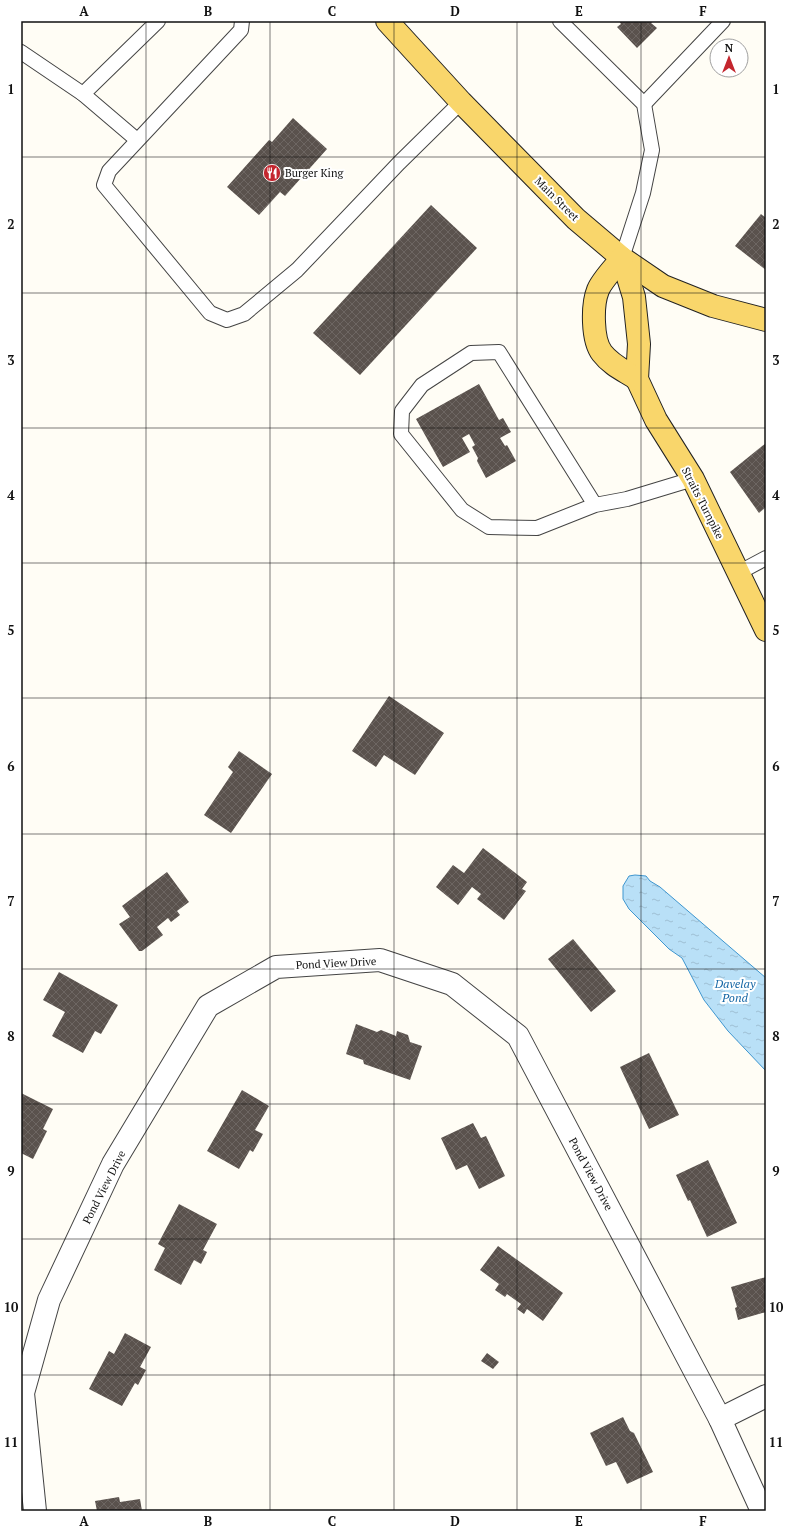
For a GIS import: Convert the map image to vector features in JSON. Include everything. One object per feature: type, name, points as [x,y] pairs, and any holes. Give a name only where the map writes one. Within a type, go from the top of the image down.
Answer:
[{"type":"main road","name":"Main Street","points":[[387,21],[461,102],[576,219],[622,258],[663,286],[713,306],[766,320]]},
{"type":"main road","name":"Straits Turnpike","points":[[622,258],[634,297],[639,344],[637,379],[656,420],[693,479],[766,630]]},
{"type":"main road","points":[[622,258],[598,289],[593,306],[595,330],[601,352],[611,363],[637,379]]},
{"type":"street","name":"Pond View Drive","points":[[34,1511],[23,1412],[23,1393],[49,1300],[113,1164],[208,1006],[276,967],[380,960],[452,984],[518,1036],[720,1419],[762,1511]]},
{"type":"street","points":[[720,1419],[766,1396]]},
{"type":"lane","points":[[83,94],[158,21]]},
{"type":"lane","points":[[242,21],[241,30],[108,171],[104,185],[210,313],[227,320],[244,314],[297,270],[399,163],[461,102]]},
{"type":"lane","points":[[560,21],[644,104],[652,150],[643,193],[622,258]]},
{"type":"lane","points":[[644,104],[724,21]]},
{"type":"lane","points":[[21,52],[83,94],[138,140]]},
{"type":"lane","points":[[595,505],[498,352],[471,353],[422,385],[402,411],[401,434],[462,510],[489,527],[537,528],[595,505],[627,498],[693,479]]},
{"type":"lane","points":[[738,573],[766,558]]},
{"type":"water","name":"Davelay Pond","points":[[629,876],[646,876],[650,881],[660,887],[766,978],[766,1071],[728,1031],[704,1000],[682,958],[669,949],[629,909],[623,899],[623,886]]},
{"type":"building","points":[[619,21],[654,21],[651,23],[657,28],[637,48],[617,27],[621,24]]},
{"type":"building","points":[[293,118],[327,149],[285,196],[280,192],[259,215],[227,187],[269,140],[272,142]]},
{"type":"building","points":[[431,205],[477,248],[360,375],[313,333]]},
{"type":"building","points":[[761,214],[766,218],[766,270],[735,246]]},
{"type":"building","points":[[479,384],[499,420],[503,418],[511,432],[500,438],[505,446],[507,445],[516,461],[486,478],[477,461],[478,458],[472,447],[475,445],[469,434],[462,438],[470,452],[443,467],[416,419]]},
{"type":"building","points":[[766,443],[766,507],[759,513],[730,472]]},
{"type":"building","points":[[389,696],[444,733],[415,775],[384,755],[376,767],[352,751]]},
{"type":"building","points":[[239,751],[272,774],[231,833],[204,815],[233,772],[228,767]]},
{"type":"building","points":[[483,848],[527,882],[522,889],[526,891],[504,920],[477,899],[481,894],[472,887],[458,905],[436,887],[453,865],[464,873]]},
{"type":"building","points":[[167,872],[189,902],[177,911],[180,915],[171,922],[168,918],[157,927],[163,935],[142,951],[139,951],[119,924],[130,917],[122,906]]},
{"type":"building","points":[[573,939],[616,991],[591,1012],[548,959]]},
{"type":"building","points":[[59,972],[118,1005],[101,1034],[95,1031],[83,1053],[52,1036],[65,1012],[43,1000]]},
{"type":"building","points":[[356,1024],[377,1032],[381,1030],[396,1036],[397,1031],[408,1035],[410,1042],[422,1046],[410,1080],[364,1064],[363,1060],[346,1054]]},
{"type":"building","points":[[649,1053],[679,1115],[649,1129],[620,1067]]},
{"type":"building","points":[[242,1090],[269,1106],[255,1130],[263,1134],[253,1152],[250,1150],[239,1169],[207,1151]]},
{"type":"building","points":[[21,1093],[53,1109],[43,1129],[47,1131],[33,1159],[21,1153]]},
{"type":"building","points":[[473,1123],[481,1138],[486,1136],[505,1176],[479,1189],[467,1165],[456,1170],[441,1138]]},
{"type":"building","points":[[708,1160],[737,1223],[707,1237],[690,1200],[688,1201],[676,1175]]},
{"type":"building","points":[[179,1204],[217,1224],[203,1250],[207,1252],[201,1264],[194,1260],[181,1285],[154,1270],[165,1248],[158,1244]]},
{"type":"building","points":[[498,1246],[563,1293],[543,1321],[527,1309],[524,1314],[517,1309],[521,1304],[507,1294],[505,1297],[495,1290],[499,1284],[480,1270]]},
{"type":"building","points":[[766,1277],[766,1312],[738,1320],[735,1308],[737,1307],[731,1287]]},
{"type":"building","points":[[125,1333],[151,1347],[140,1367],[146,1370],[138,1385],[135,1383],[122,1406],[89,1389],[109,1351],[114,1354]]},
{"type":"building","points":[[487,1353],[499,1362],[493,1369],[481,1361]]},
{"type":"building","points":[[623,1417],[630,1431],[634,1433],[653,1472],[627,1484],[616,1462],[606,1466],[590,1433]]},
{"type":"building","points":[[119,1497],[120,1502],[140,1499],[142,1511],[97,1511],[95,1501]]},
{"type":"place","name":"Burger King","points":[[272,173]]}]
